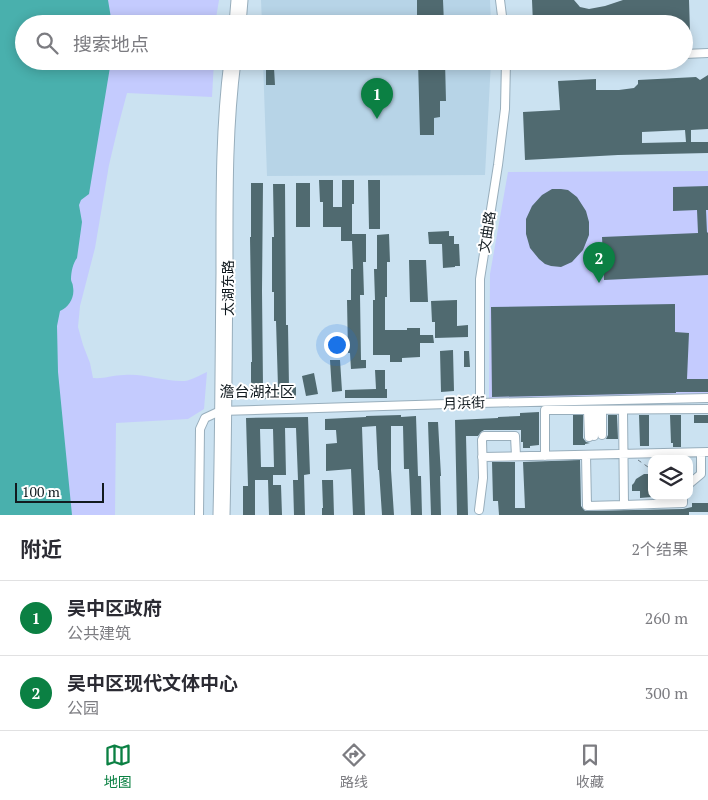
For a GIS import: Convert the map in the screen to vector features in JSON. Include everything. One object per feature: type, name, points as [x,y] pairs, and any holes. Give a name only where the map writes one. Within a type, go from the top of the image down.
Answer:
[{"type":"main road","points":[[235,15],[236,0]]},
{"type":"main road","points":[[243,15],[244,0]]},
{"type":"main road","name":"太湖东路","points":[[225,515],[221,157],[228,70]]},
{"type":"main road","name":"太湖东路","points":[[218,515],[224,411],[228,157],[235,70]]},
{"type":"street","points":[[500,0],[502,15]]},
{"type":"street","points":[[693,54],[708,53]]},
{"type":"street","name":"文曲路","points":[[480,403],[480,279],[505,109],[506,70]]},
{"type":"street","name":"月浜街","points":[[224,411],[708,398]]},
{"type":"street","points":[[545,456],[545,410],[708,409]]},
{"type":"street","points":[[595,410],[595,436],[595,410]]},
{"type":"street","points":[[623,410],[624,505]]},
{"type":"street","points":[[198,515],[200,429],[205,418],[224,411]]},
{"type":"street","points":[[479,510],[482,484],[482,440],[484,436],[515,436],[516,456]]},
{"type":"street","points":[[482,457],[705,452],[701,474],[693,481]]},
{"type":"street","points":[[586,455],[587,506],[683,503],[683,500]]},
{"type":"path","points":[[646,454],[636,459],[648,467]]},
{"type":"shaded area","points":[[0,0],[108,0],[110,15],[15,15],[15,70],[110,70],[89,194],[81,200],[79,205],[82,222],[77,258],[71,273],[73,294],[69,304],[60,311],[57,326],[58,372],[72,515],[0,515]]},
{"type":"shaded area","points":[[65,0],[219,0],[216,15],[68,15]]},
{"type":"shaded area","points":[[261,0],[490,0],[491,15],[262,15]]},
{"type":"shaded area","points":[[77,70],[214,70],[212,97],[127,93],[109,165],[95,248],[80,306],[78,327],[93,378],[132,375],[185,381],[207,372],[204,409],[188,419],[116,423],[115,515],[50,515],[44,361]]},
{"type":"shaded area","points":[[263,70],[491,70],[485,175],[267,176]]},
{"type":"shaded area","points":[[708,171],[708,395],[489,399],[490,274],[508,172]]},
{"type":"building","points":[[417,0],[443,0],[444,15],[417,15]]},
{"type":"building","points":[[532,0],[574,0],[580,7],[589,9],[623,0],[689,0],[689,15],[533,15]]},
{"type":"building","points":[[266,70],[274,70],[275,85],[266,85]]},
{"type":"building","points":[[418,70],[445,70],[446,101],[440,101],[440,117],[434,118],[434,135],[420,135]]},
{"type":"building","points":[[708,75],[708,129],[691,130],[691,142],[708,142],[708,153],[525,160],[523,112],[560,110],[558,81],[596,79],[596,90],[619,90],[634,88],[638,84],[638,80],[696,77],[700,80]],"holes":[[[685,130],[686,142],[642,143],[642,132]]]},
{"type":"building","points":[[319,180],[333,180],[333,207],[342,207],[342,180],[354,180],[352,234],[366,234],[366,262],[363,262],[364,295],[360,295],[361,360],[366,360],[366,368],[351,369],[350,353],[348,353],[347,300],[351,300],[352,241],[341,241],[341,227],[323,227],[323,202],[320,202]]},
{"type":"building","points":[[368,180],[380,180],[380,229],[369,229]]},
{"type":"building","points":[[251,183],[263,183],[263,387],[278,387],[276,321],[274,321],[274,292],[272,292],[273,184],[285,184],[286,325],[288,325],[289,387],[296,387],[296,399],[251,399]]},
{"type":"building","points":[[296,183],[310,183],[310,227],[296,227]]},
{"type":"building","points":[[708,186],[708,210],[706,210],[708,275],[604,280],[602,237],[698,233],[697,210],[673,211],[673,187]]},
{"type":"building","points":[[552,189],[568,190],[577,197],[586,211],[589,222],[589,235],[583,250],[572,262],[561,267],[545,264],[539,259],[530,248],[526,234],[526,219],[532,206],[542,195]]},
{"type":"building","points":[[449,231],[449,236],[454,236],[454,244],[459,244],[460,266],[443,268],[442,244],[429,244],[428,232]]},
{"type":"building","points":[[389,234],[390,262],[387,262],[385,330],[420,328],[420,335],[433,335],[434,343],[420,343],[420,357],[402,358],[402,362],[390,362],[390,355],[373,355],[374,269],[377,269],[377,235]]},
{"type":"building","points":[[409,260],[426,260],[428,302],[410,302]]},
{"type":"building","points":[[457,300],[457,326],[468,325],[468,337],[435,338],[435,322],[432,322],[431,301]]},
{"type":"building","points":[[675,304],[675,332],[689,333],[687,379],[708,379],[708,392],[492,397],[491,307]]},
{"type":"building","points":[[453,350],[454,391],[441,392],[440,351]]},
{"type":"building","points":[[464,351],[469,351],[470,367],[464,367]]},
{"type":"building","points":[[330,360],[340,360],[342,391],[332,392]]},
{"type":"building","points":[[375,370],[385,370],[387,398],[345,398],[345,390],[376,389]]},
{"type":"building","points":[[314,373],[318,394],[306,396],[302,376]]},
{"type":"building","points":[[539,412],[539,445],[530,446],[530,448],[523,448],[521,430],[484,430],[478,436],[466,436],[468,515],[457,515],[455,420],[520,416],[520,413]]},
{"type":"building","points":[[401,415],[401,417],[416,416],[418,476],[421,476],[422,515],[411,515],[409,469],[404,469],[403,426],[391,426],[394,515],[382,515],[376,426],[362,427],[365,515],[353,515],[351,469],[326,471],[326,444],[337,443],[336,430],[325,430],[325,419]]},
{"type":"building","points":[[573,415],[583,415],[583,438],[586,442],[590,443],[573,445]]},
{"type":"building","points":[[608,415],[617,415],[618,439],[606,439],[608,435]]},
{"type":"building","points":[[639,415],[649,415],[649,446],[640,446]]},
{"type":"building","points":[[670,415],[681,415],[681,447],[673,447],[673,443],[671,443]]},
{"type":"building","points":[[694,415],[708,415],[708,423],[694,423]]},
{"type":"building","points":[[308,417],[310,474],[304,475],[305,515],[294,515],[293,480],[298,480],[296,428],[285,428],[286,475],[273,475],[273,485],[281,485],[282,515],[269,515],[268,480],[255,480],[255,515],[243,515],[243,486],[248,486],[246,418]],"holes":[[[260,429],[273,429],[274,467],[261,467]]]},
{"type":"building","points":[[428,422],[438,422],[441,515],[431,515]]},
{"type":"building","points":[[580,460],[581,506],[585,511],[683,509],[692,507],[692,503],[708,503],[708,512],[689,512],[689,515],[499,515],[498,501],[493,501],[492,462],[515,462],[515,508],[525,508],[523,462]]},
{"type":"building","points":[[644,474],[648,474],[648,497],[640,498],[640,491],[632,491],[632,485],[636,479]]},
{"type":"building","points":[[322,480],[333,480],[334,515],[322,515]]},
{"type":"place","name":"吴中区政府","points":[[377,119]]},
{"type":"place","name":"吴中区现代文体中心","points":[[599,283]]},
{"type":"district","name":"澹台湖社区","points":[[257,392]]}]
